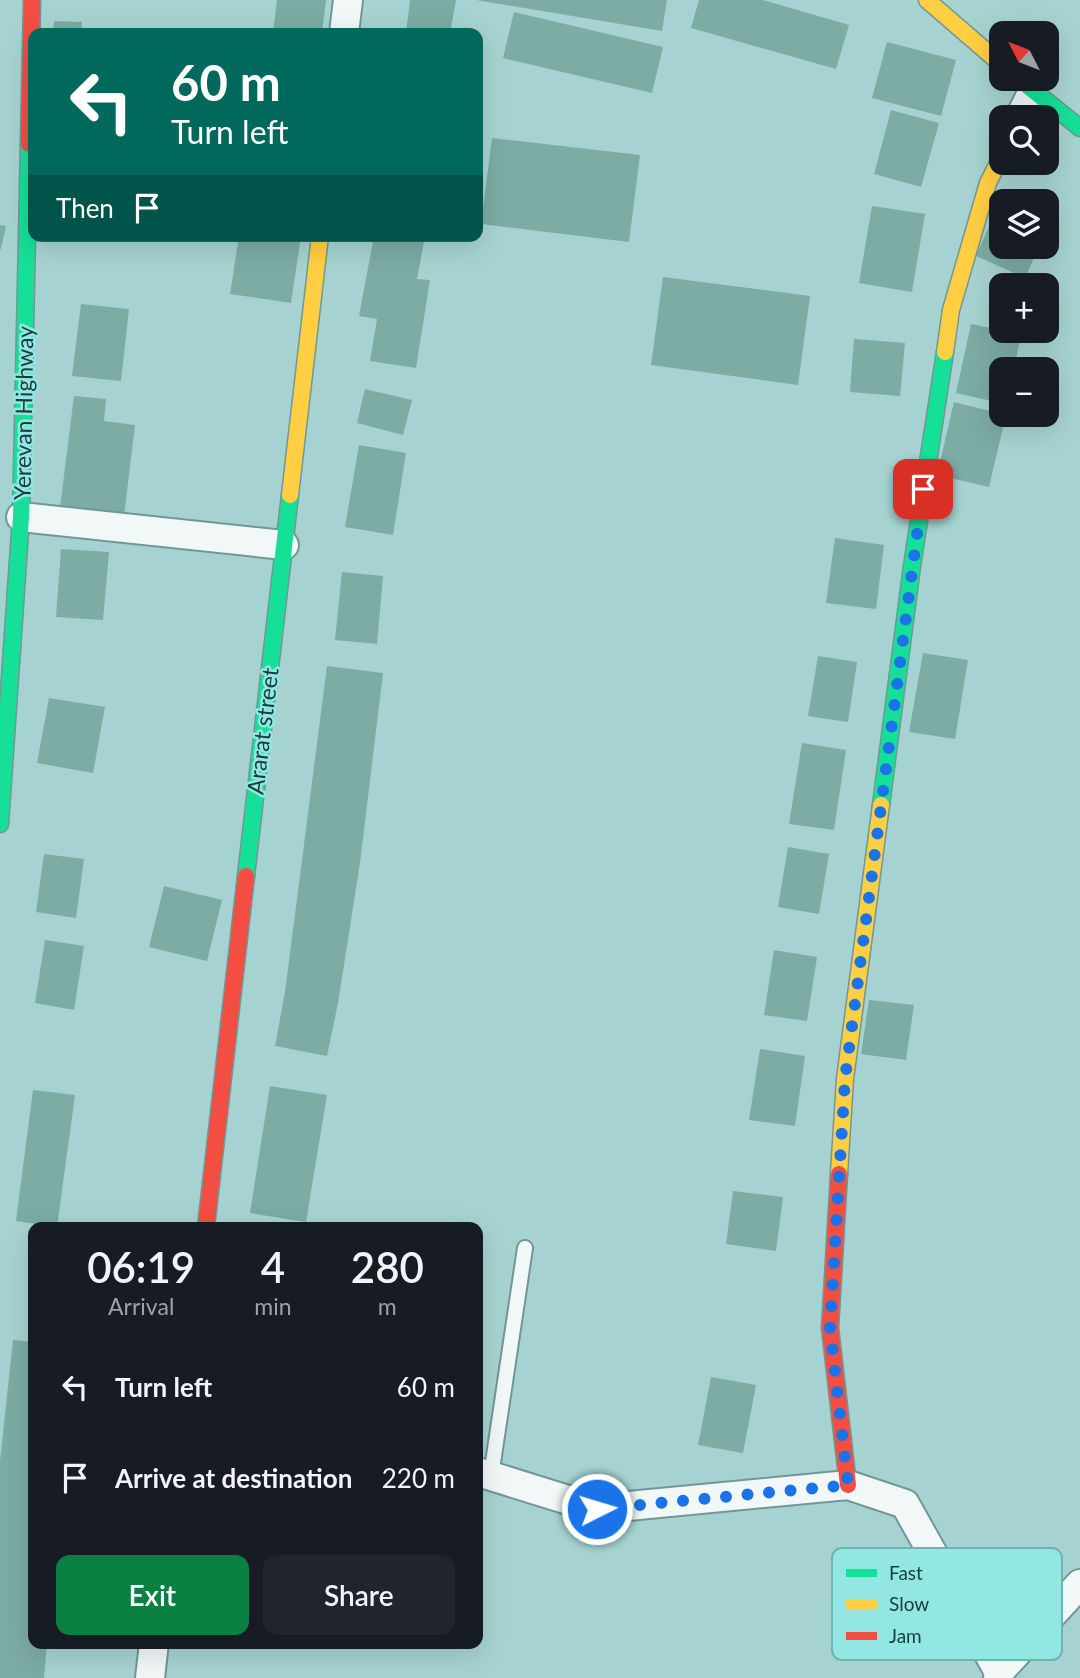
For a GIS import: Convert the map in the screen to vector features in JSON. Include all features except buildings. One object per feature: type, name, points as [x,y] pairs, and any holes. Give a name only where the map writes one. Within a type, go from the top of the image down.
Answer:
[{"type":"street","name":"Yerevan Highway","points":[[31,28],[32,0]]},
{"type":"street","points":[[345,28],[348,0]]},
{"type":"street","points":[[927,0],[989,54]]},
{"type":"street","name":"Yerevan Highway","points":[[0,824],[21,517],[12,437],[28,87]]},
{"type":"street","points":[[1034,91],[1080,128]]},
{"type":"street","points":[[848,1485],[830,1328],[845,1079],[912,566],[951,310],[992,175]]},
{"type":"street","name":"Ararat street","points":[[207,1222],[319,242]]},
{"type":"street","points":[[21,517],[284,545]]},
{"type":"street","points":[[484,1474],[597,1509],[848,1485],[905,1504],[929,1548]]},
{"type":"street","points":[[1062,1604],[1080,1584]]},
{"type":"street","points":[[150,1678],[153,1649]]},
{"type":"street","points":[[998,1675],[1012,1660]]},
{"type":"lane","points":[[484,1474],[525,1248]]},
{"type":"traffic: fast","points":[[1034,91],[1080,128]]},
{"type":"traffic: fast","points":[[0,824],[21,517],[28,191]]},
{"type":"traffic: fast","points":[[881,805],[912,566],[945,352]]},
{"type":"traffic: fast","points":[[246,876],[290,495]]},
{"type":"traffic: slow","points":[[927,0],[989,54]]},
{"type":"traffic: slow","points":[[945,352],[951,310],[992,175]]},
{"type":"traffic: slow","points":[[290,495],[319,242]]},
{"type":"traffic: slow","points":[[839,1174],[845,1079],[881,805]]},
{"type":"traffic: jam","points":[[31,28],[32,0]]},
{"type":"traffic: jam","points":[[207,1222],[246,876]]},
{"type":"traffic: jam","points":[[839,1174],[830,1328],[848,1485]]},
{"type":"route","points":[[597,1509],[848,1485],[830,1328],[845,1079],[923,489]]}]
